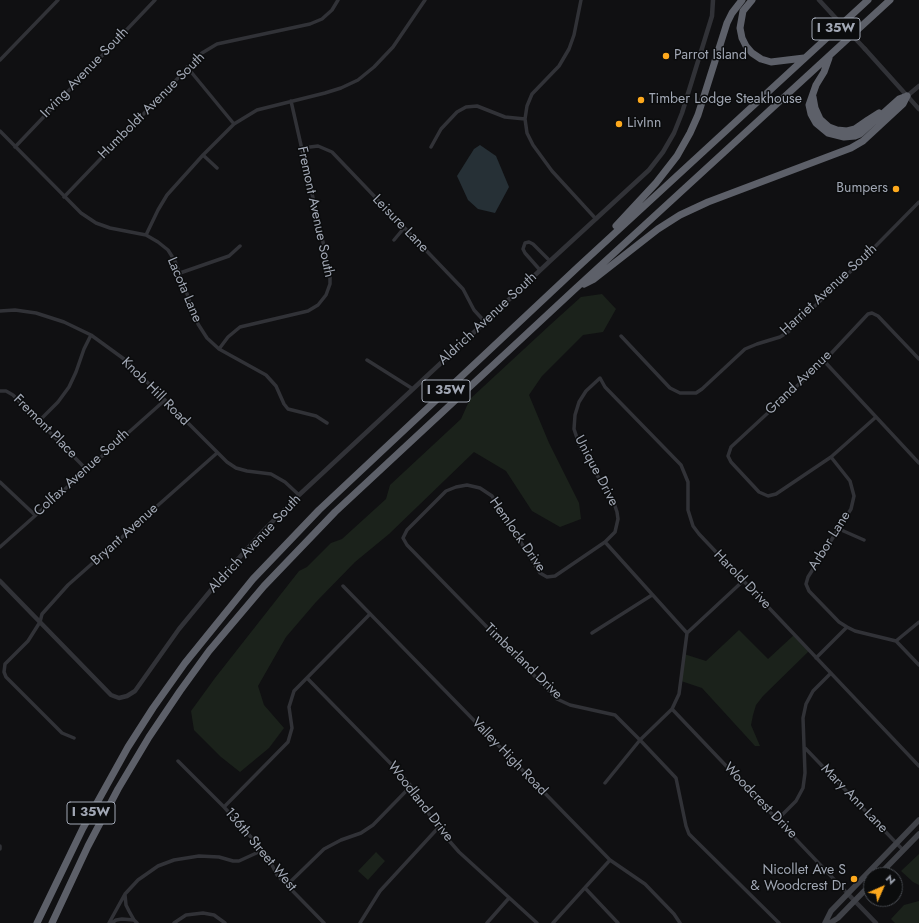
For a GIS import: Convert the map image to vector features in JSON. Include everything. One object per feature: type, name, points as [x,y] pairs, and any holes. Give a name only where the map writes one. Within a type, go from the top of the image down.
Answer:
[{"type":"highway","points":[[578,267],[656,183],[677,156],[698,115],[727,23],[732,13],[742,0]]},
{"type":"highway","points":[[752,0],[743,11],[740,28],[742,38],[752,53],[761,59],[771,62],[804,58]]},
{"type":"highway","name":"I 35W","points":[[37,923],[61,870],[128,747],[153,708],[185,663],[239,596],[319,510],[578,267],[868,0]]},
{"type":"highway","name":"I 35W","points":[[52,923],[88,846],[140,752],[180,691],[224,633],[264,586],[322,524],[890,0]]},
{"type":"highway","points":[[830,56],[824,72],[812,95],[810,109],[816,123],[828,133],[838,137],[850,137],[860,134],[875,121],[883,111],[899,98],[907,96]]},
{"type":"highway","points":[[575,289],[594,279],[658,229],[680,215],[708,202],[851,148],[863,141],[903,104],[907,96]]},
{"type":"main road","points":[[825,923],[831,912],[919,820]]},
{"type":"main road","points":[[887,867],[919,834]]},
{"type":"main road","points":[[830,923],[838,918],[863,892]]},
{"type":"street","points":[[0,60],[58,0]]},
{"type":"street","name":"Irving Avenue South","points":[[15,147],[155,0]]},
{"type":"street","name":"Humboldt Avenue South","points":[[64,197],[202,53],[217,44],[310,24],[322,19],[332,10],[338,0]]},
{"type":"street","points":[[146,235],[167,195],[203,155],[234,124],[257,110],[341,88],[358,80],[374,67],[393,47],[424,0]]},
{"type":"street","points":[[581,0],[574,35],[569,49],[559,66],[532,94],[527,106],[525,118],[527,133],[552,171],[596,219]]},
{"type":"street","name":"Aldrich Avenue South","points":[[40,622],[111,695],[119,698],[135,692],[180,629],[221,578],[299,495],[649,170],[663,152],[674,133],[682,113],[712,16],[713,0]]},
{"type":"street","points":[[819,0],[919,109]]},
{"type":"street","points":[[187,67],[234,124]]},
{"type":"street","points":[[907,96],[919,86]]},
{"type":"street","name":"Fremont Avenue South","points":[[219,349],[240,327],[308,311],[318,305],[326,295],[330,284],[330,272],[291,101]]},
{"type":"street","points":[[431,147],[441,129],[457,112],[466,107],[477,106],[505,117],[525,118]]},
{"type":"street","name":"Lacota Lane","points":[[0,131],[81,213],[96,223],[110,228],[146,235],[168,250],[180,273],[198,324],[207,338],[219,349],[266,375],[276,386],[284,404],[288,409],[316,416],[327,422]]},
{"type":"street","name":"Leisure Lane","points":[[302,148],[318,146],[332,152],[463,289],[474,310],[485,322]]},
{"type":"street","points":[[203,155],[217,168]]},
{"type":"street","name":"Harriet Avenue South","points":[[622,336],[670,388],[680,393],[696,393],[745,349],[780,337],[788,332],[919,202]]},
{"type":"street","points":[[394,240],[404,228]]},
{"type":"street","points":[[540,270],[525,252],[523,248],[525,243],[529,242],[533,244],[550,261]]},
{"type":"street","points":[[180,273],[229,256],[240,246]]},
{"type":"street","name":"Knob Hill Road","points":[[0,311],[15,310],[36,312],[64,322],[91,336],[124,359],[227,462],[236,468],[278,477],[299,495]]},
{"type":"street","name":"Grand Avenue","points":[[831,457],[776,494],[768,496],[760,492],[731,462],[728,456],[731,447],[824,360],[868,314],[872,312],[878,316],[919,359]]},
{"type":"street","points":[[39,421],[58,402],[69,387],[84,349],[91,336]]},
{"type":"street","points":[[367,360],[413,389]]},
{"type":"street","points":[[824,360],[919,463]]},
{"type":"street","name":"Unique Drive","points":[[600,378],[586,391],[579,402],[575,415],[574,429],[580,447],[614,503],[617,512],[617,527],[615,532],[605,542]]},
{"type":"street","name":"Harold Drive","points":[[600,378],[605,387],[681,465],[688,482],[688,510],[692,526],[919,766]]},
{"type":"street","name":"Fremont Place","points":[[0,391],[6,391],[13,395],[86,469]]},
{"type":"street","name":"Colfax Avenue South","points":[[0,547],[164,400]]},
{"type":"street","points":[[831,457],[876,417]]},
{"type":"street","name":"Bryant Avenue","points":[[74,738],[62,734],[6,677],[4,672],[5,664],[28,640],[40,622],[42,614],[68,585],[217,453]]},
{"type":"street","name":"Arbor Lane","points":[[831,457],[850,481],[854,496],[851,509],[808,577],[806,584],[809,591],[839,622],[855,631],[896,641]]},
{"type":"street","points":[[0,482],[35,515]]},
{"type":"street","name":"Hemlock Drive","points":[[407,545],[403,538],[407,530],[446,491],[467,485],[480,488],[492,496],[540,573],[547,577],[554,576],[605,542]]},
{"type":"street","points":[[839,529],[864,540]]},
{"type":"street","points":[[605,542],[687,633]]},
{"type":"street","name":"Timberland Drive","points":[[407,545],[557,699],[570,705],[615,715],[640,740],[676,778],[689,834],[779,923]]},
{"type":"street","points":[[0,581],[40,622]]},
{"type":"street","points":[[605,783],[640,740],[672,708],[679,694],[687,633],[743,581]]},
{"type":"street","name":"Valley High Road","points":[[343,586],[610,860],[645,884],[674,914],[680,923]]},
{"type":"street","points":[[592,633],[652,595]]},
{"type":"street","points":[[224,807],[288,742],[292,728],[289,707],[294,691],[370,614]]},
{"type":"street","points":[[919,622],[896,641],[919,665]]},
{"type":"street","points":[[816,658],[847,627]]},
{"type":"street","points":[[778,819],[796,801],[803,788],[805,773],[805,748],[803,718],[806,704],[813,691],[831,673]]},
{"type":"street","name":"Woodland Drive","points":[[307,678],[411,786],[438,828],[459,852],[537,923]]},
{"type":"street","name":"Woodcrest Drive","points":[[672,708],[848,894]]},
{"type":"street","name":"Mary Ann Lane","points":[[805,748],[903,850]]},
{"type":"street","name":"136th Street West","points":[[178,761],[224,807],[271,861],[277,875],[324,923]]},
{"type":"street","points":[[287,885],[324,849],[341,840],[361,833],[373,825],[411,786]]},
{"type":"street","points":[[360,923],[380,891],[438,828]]},
{"type":"street","points":[[111,923],[125,894],[138,880],[151,871],[174,860],[193,856],[219,857],[239,861],[262,850]]},
{"type":"street","points":[[553,923],[610,860]]},
{"type":"street","points":[[585,888],[618,923]]},
{"type":"street","points":[[125,894],[126,905],[135,922]]},
{"type":"street","points":[[848,894],[876,923]]},
{"type":"street","points":[[487,923],[509,898]]},
{"type":"street","points":[[174,923],[186,915],[203,913],[214,916],[225,923]]},
{"type":"street","points":[[111,923],[122,919],[135,922]]},
{"type":"shaded area","points":[[480,145],[496,156],[509,187],[495,213],[478,209],[468,200],[457,176],[474,149]]},
{"type":"shaded area","points":[[602,294],[616,309],[603,332],[583,335],[542,376],[529,395],[549,443],[579,503],[581,519],[560,527],[532,511],[506,471],[474,452],[389,534],[355,562],[316,602],[286,637],[258,686],[264,705],[284,728],[269,748],[240,772],[221,757],[194,730],[191,711],[299,571],[307,567],[331,543],[342,539],[386,499],[390,485],[461,419],[470,399],[550,325],[581,297]]},
{"type":"shaded area","points":[[739,630],[768,659],[794,635],[809,651],[763,696],[756,705],[751,725],[760,746],[755,746],[702,688],[681,681],[684,654],[706,661]]},
{"type":"shaded area","points":[[376,852],[385,861],[368,880],[358,871]]},
{"type":"shaded area","points":[[919,854],[919,885],[913,882],[903,873],[903,869]]},
{"type":"shaded area","points":[[919,901],[919,923],[895,923],[891,919],[904,905]]},
{"type":"place","name":"Parrot Island","points":[[666,56]]},
{"type":"place","name":"Timber Lodge Steakhouse","points":[[641,100]]},
{"type":"place","name":"LivInn","points":[[619,124]]},
{"type":"place","name":"Bumpers","points":[[896,189]]},
{"type":"place","name":"Nicollet Ave S & Woodcrest Dr","points":[[854,879]]}]
